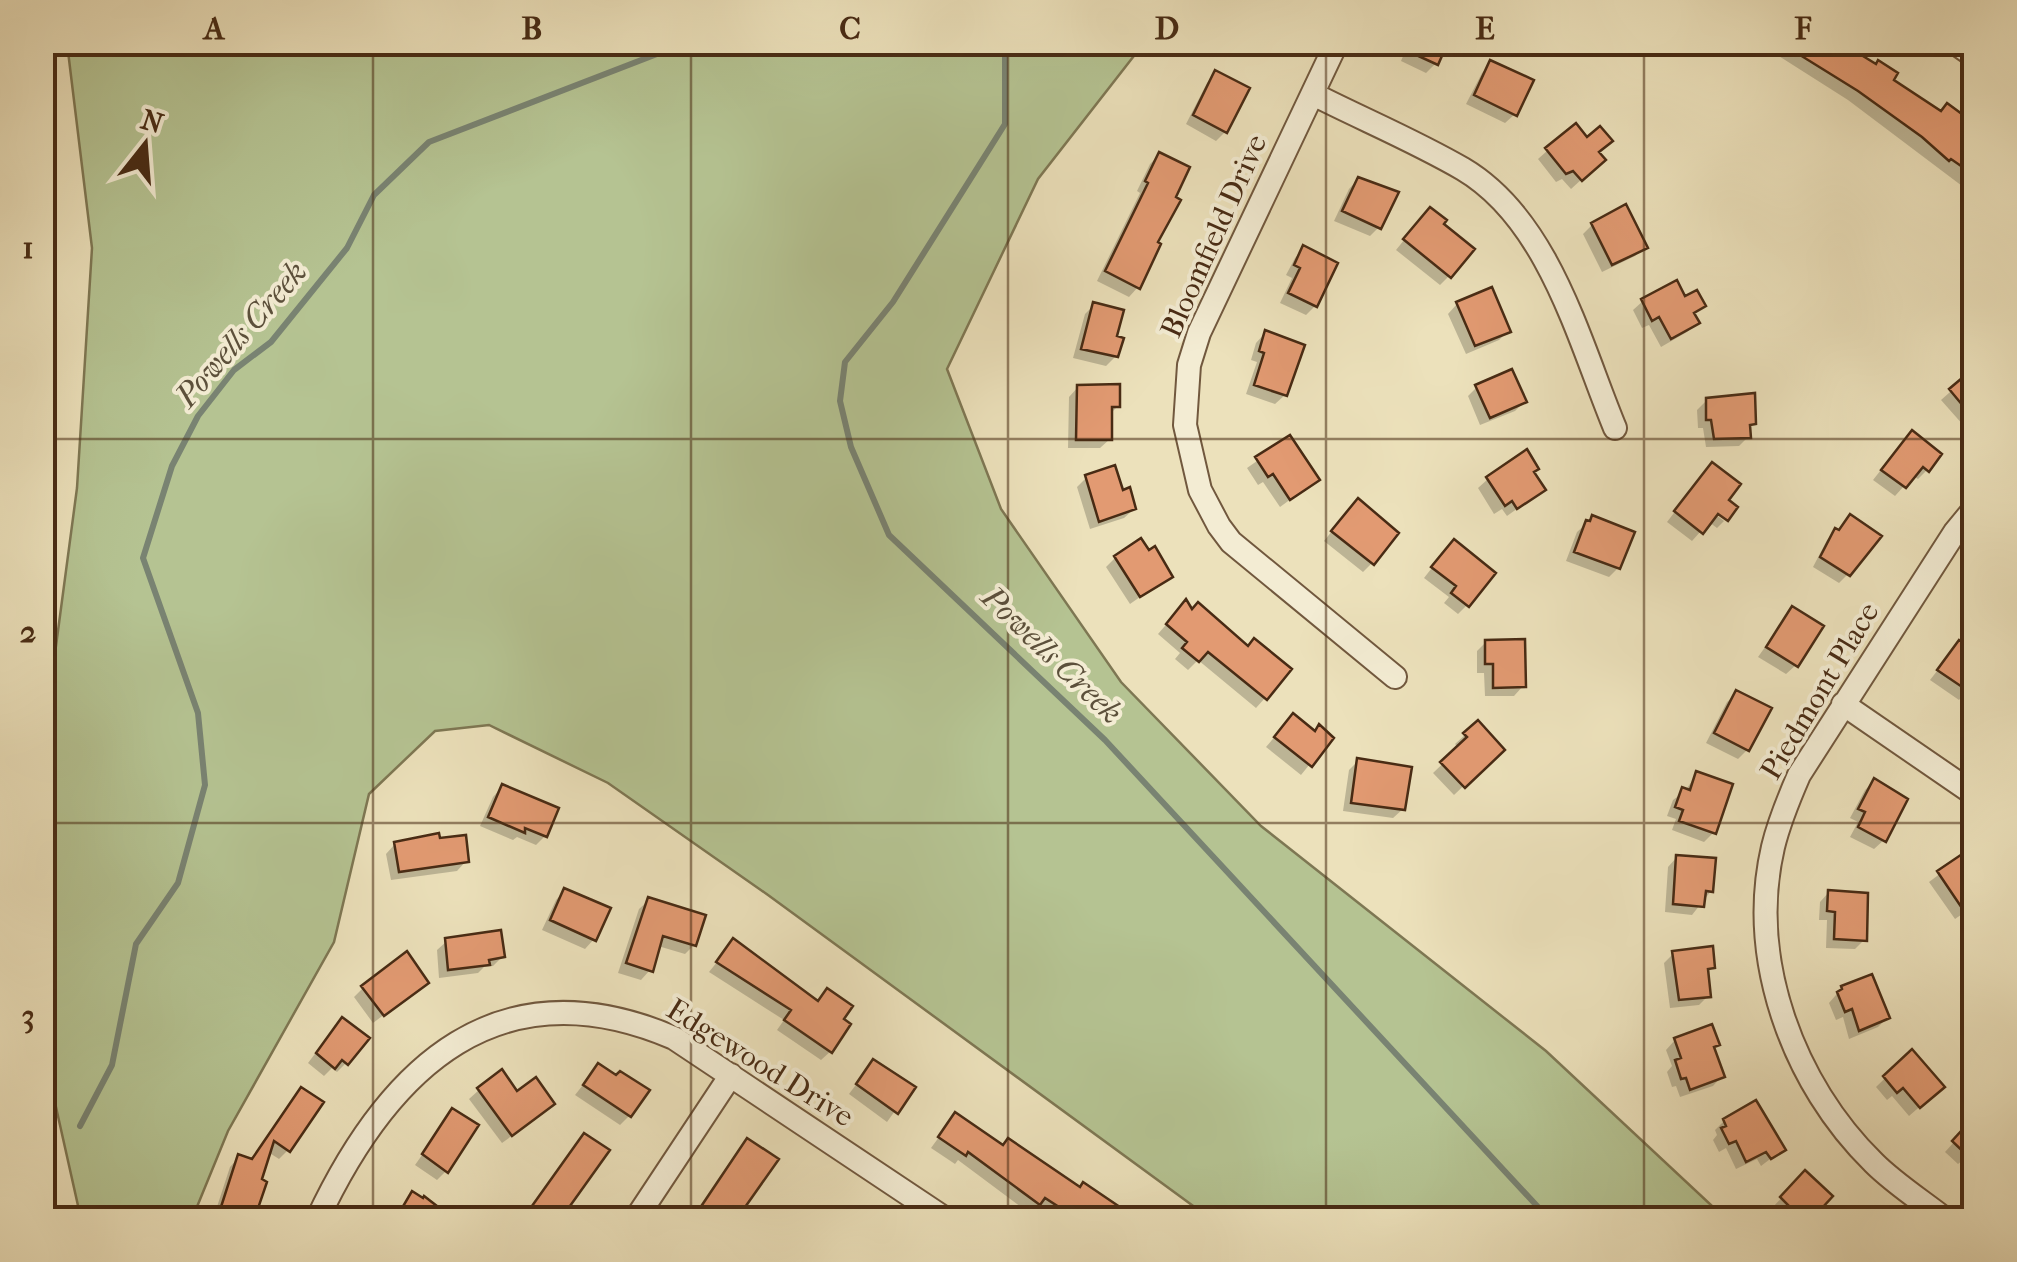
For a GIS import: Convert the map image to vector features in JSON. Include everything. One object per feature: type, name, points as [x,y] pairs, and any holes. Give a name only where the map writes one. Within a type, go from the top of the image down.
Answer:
[{"type":"street","name":"Bloomfield Drive","points":[[1337,42],[1198,333],[1189,365],[1184,426],[1200,490],[1232,542],[1395,677]]},
{"type":"street","points":[[1954,42],[1974,56]]},
{"type":"street","points":[[1312,94],[1464,170],[1492,190],[1516,216],[1552,274],[1615,428]]},
{"type":"street","name":"Piedmont Place","points":[[1946,1220],[1892,1180],[1844,1131],[1815,1090],[1796,1051],[1773,978],[1767,889],[1772,850],[1798,774],[1974,508]]},
{"type":"street","points":[[1842,704],[1974,794]]},
{"type":"street","name":"Edgewood Drive","points":[[317,1220],[361,1140],[408,1081],[448,1048],[479,1030],[514,1018],[564,1011],[607,1015],[674,1038],[947,1220]]},
{"type":"street","points":[[635,1220],[732,1075]]},
{"type":"green space","points":[[67,43],[1144,43],[1038,179],[947,369],[1001,509],[1121,682],[1261,826],[1546,1051],[1726,1219],[1211,1219],[608,783],[489,725],[435,731],[369,794],[334,942],[228,1131],[192,1219],[81,1219],[45,1058],[42,1024],[42,751],[77,488],[92,248]]},
{"type":"building","points":[[1388,42],[1448,42],[1438,65]]},
{"type":"building","points":[[1779,42],[1840,42],[1876,64],[1878,60],[1898,73],[1894,80],[1941,111],[1947,103],[1974,123],[1974,154],[1964,168],[1949,161],[1858,91]]},
{"type":"building","points":[[1490,60],[1534,80],[1517,116],[1474,95]]},
{"type":"building","points":[[1215,70],[1250,88],[1227,133],[1193,115]]},
{"type":"building","points":[[1576,123],[1587,137],[1600,126],[1613,141],[1599,152],[1606,160],[1582,181],[1573,171],[1566,174],[1545,148]]},
{"type":"building","points":[[1159,152],[1190,167],[1176,197],[1181,200],[1158,242],[1161,244],[1140,289],[1105,271]]},
{"type":"building","points":[[1358,177],[1399,192],[1381,229],[1342,211]]},
{"type":"building","points":[[1626,204],[1648,248],[1612,265],[1591,223]]},
{"type":"building","points":[[1430,207],[1475,249],[1451,278],[1403,239]]},
{"type":"building","points":[[1303,245],[1338,263],[1317,307],[1288,293],[1300,268],[1294,265]]},
{"type":"building","points":[[1677,280],[1685,296],[1697,290],[1706,306],[1694,313],[1700,323],[1671,339],[1659,317],[1652,321],[1641,299]]},
{"type":"building","points":[[1492,287],[1511,332],[1475,346],[1456,302]]},
{"type":"building","points":[[1093,302],[1124,310],[1117,336],[1124,338],[1118,357],[1081,349]]},
{"type":"building","points":[[1265,330],[1305,345],[1287,396],[1254,385],[1264,353],[1259,351]]},
{"type":"building","points":[[1974,368],[1974,419],[1949,389]]},
{"type":"building","points":[[1512,369],[1527,402],[1490,418],[1475,385]]},
{"type":"building","points":[[1120,384],[1120,407],[1112,407],[1112,440],[1076,440],[1077,385]]},
{"type":"building","points":[[1755,393],[1756,424],[1750,425],[1751,438],[1714,439],[1711,420],[1706,420],[1706,398]]},
{"type":"building","points":[[1912,430],[1942,454],[1929,472],[1923,467],[1906,488],[1881,470]]},
{"type":"building","points":[[1290,435],[1320,480],[1290,500],[1273,474],[1268,477],[1255,457]]},
{"type":"building","points":[[1527,449],[1539,469],[1534,472],[1546,490],[1517,509],[1512,501],[1505,506],[1486,477]]},
{"type":"building","points":[[1712,462],[1741,484],[1729,500],[1738,507],[1728,521],[1718,514],[1703,534],[1674,511]]},
{"type":"building","points":[[1115,465],[1123,490],[1130,487],[1136,509],[1099,522],[1085,475]]},
{"type":"building","points":[[1358,498],[1399,533],[1374,565],[1331,531]]},
{"type":"building","points":[[1850,514],[1882,536],[1850,576],[1820,557],[1835,528],[1839,530]]},
{"type":"building","points":[[1592,515],[1635,532],[1620,569],[1574,552],[1586,520],[1590,521]]},
{"type":"building","points":[[1141,538],[1149,550],[1155,546],[1173,577],[1140,597],[1114,556]]},
{"type":"building","points":[[1454,539],[1496,573],[1469,607],[1451,593],[1456,586],[1431,567]]},
{"type":"building","points":[[1186,599],[1192,609],[1198,602],[1248,646],[1254,638],[1292,669],[1267,700],[1208,652],[1199,662],[1182,648],[1187,642],[1166,624]]},
{"type":"building","points":[[1792,606],[1824,626],[1798,667],[1766,647]]},
{"type":"building","points":[[1525,639],[1526,687],[1493,688],[1493,664],[1485,664],[1485,640]]},
{"type":"building","points":[[1959,640],[1974,650],[1974,695],[1937,670]]},
{"type":"building","points":[[1736,690],[1772,708],[1749,751],[1714,733]]},
{"type":"building","points":[[1293,713],[1315,731],[1319,724],[1334,738],[1312,767],[1274,737]]},
{"type":"building","points":[[1478,720],[1505,750],[1465,788],[1440,762],[1467,737],[1463,733]]},
{"type":"building","points":[[1357,758],[1412,767],[1405,810],[1351,803]]},
{"type":"building","points":[[1696,771],[1733,784],[1716,834],[1679,821],[1683,810],[1675,807],[1682,787],[1690,790]]},
{"type":"building","points":[[1874,778],[1908,799],[1886,842],[1858,827],[1865,812],[1858,809]]},
{"type":"building","points":[[502,784],[559,808],[547,837],[525,828],[525,833],[488,817]]},
{"type":"building","points":[[439,833],[440,838],[466,835],[469,862],[399,872],[394,842]]},
{"type":"building","points":[[1974,846],[1974,926],[1937,871]]},
{"type":"building","points":[[1676,855],[1716,858],[1713,892],[1706,891],[1704,907],[1673,904]]},
{"type":"building","points":[[564,888],[611,908],[596,941],[550,920]]},
{"type":"building","points":[[1828,890],[1868,893],[1867,941],[1834,939],[1835,912],[1827,911]]},
{"type":"building","points":[[648,897],[706,915],[696,946],[663,936],[653,972],[626,963]]},
{"type":"building","points":[[501,930],[505,957],[489,960],[490,965],[448,970],[445,938]]},
{"type":"building","points":[[733,938],[818,1001],[827,988],[853,1006],[844,1019],[851,1024],[832,1053],[784,1020],[791,1010],[716,962]]},
{"type":"building","points":[[1713,946],[1715,968],[1708,969],[1711,997],[1679,1000],[1672,951]]},
{"type":"building","points":[[407,951],[429,983],[384,1016],[361,986]]},
{"type":"building","points":[[1872,974],[1890,1018],[1859,1031],[1852,1009],[1845,1012],[1837,992],[1841,986]]},
{"type":"building","points":[[342,1017],[370,1038],[348,1065],[342,1060],[335,1069],[316,1053]]},
{"type":"building","points":[[1712,1024],[1720,1045],[1714,1047],[1725,1077],[1690,1090],[1686,1078],[1681,1079],[1675,1060],[1681,1058],[1674,1038]]},
{"type":"building","points":[[1912,1049],[1945,1087],[1920,1108],[1903,1088],[1897,1093],[1883,1076]]},
{"type":"building","points":[[873,1059],[916,1087],[898,1114],[856,1084]]},
{"type":"building","points":[[598,1063],[616,1075],[620,1071],[650,1090],[631,1117],[583,1085]]},
{"type":"building","points":[[502,1069],[517,1091],[536,1077],[555,1104],[512,1136],[477,1088]]},
{"type":"building","points":[[301,1087],[324,1102],[290,1152],[274,1141],[262,1179],[267,1182],[254,1220],[220,1210],[238,1154],[252,1159]]},
{"type":"building","points":[[1756,1100],[1786,1150],[1771,1159],[1766,1152],[1746,1162],[1736,1141],[1729,1144],[1721,1128],[1726,1126],[1723,1119]]},
{"type":"building","points":[[452,1108],[479,1125],[448,1173],[422,1154]]},
{"type":"building","points":[[955,1112],[1003,1145],[1008,1138],[1080,1187],[1083,1182],[1139,1220],[1079,1220],[1045,1198],[1040,1205],[968,1152],[966,1156],[938,1137]]},
{"type":"building","points":[[1974,1117],[1974,1162],[1952,1141]]},
{"type":"building","points":[[584,1133],[610,1150],[560,1220],[522,1220]]},
{"type":"building","points":[[747,1138],[779,1159],[736,1220],[692,1220]]},
{"type":"building","points":[[1805,1170],[1833,1196],[1811,1220],[1778,1220],[1790,1207],[1780,1197]]},
{"type":"building","points":[[412,1191],[424,1196],[455,1220],[395,1220]]},
{"type":"waterway","name":"Powells Creek","points":[[80,1126],[112,1065],[136,944],[178,883],[205,785],[198,713],[143,558],[172,466],[198,416],[234,370],[271,342],[347,248],[374,195],[429,142],[688,42]]},
{"type":"waterway","name":"Powells Creek","points":[[1005,42],[1005,124],[893,302],[845,362],[840,401],[851,447],[889,535],[1105,740],[1550,1220]]}]
